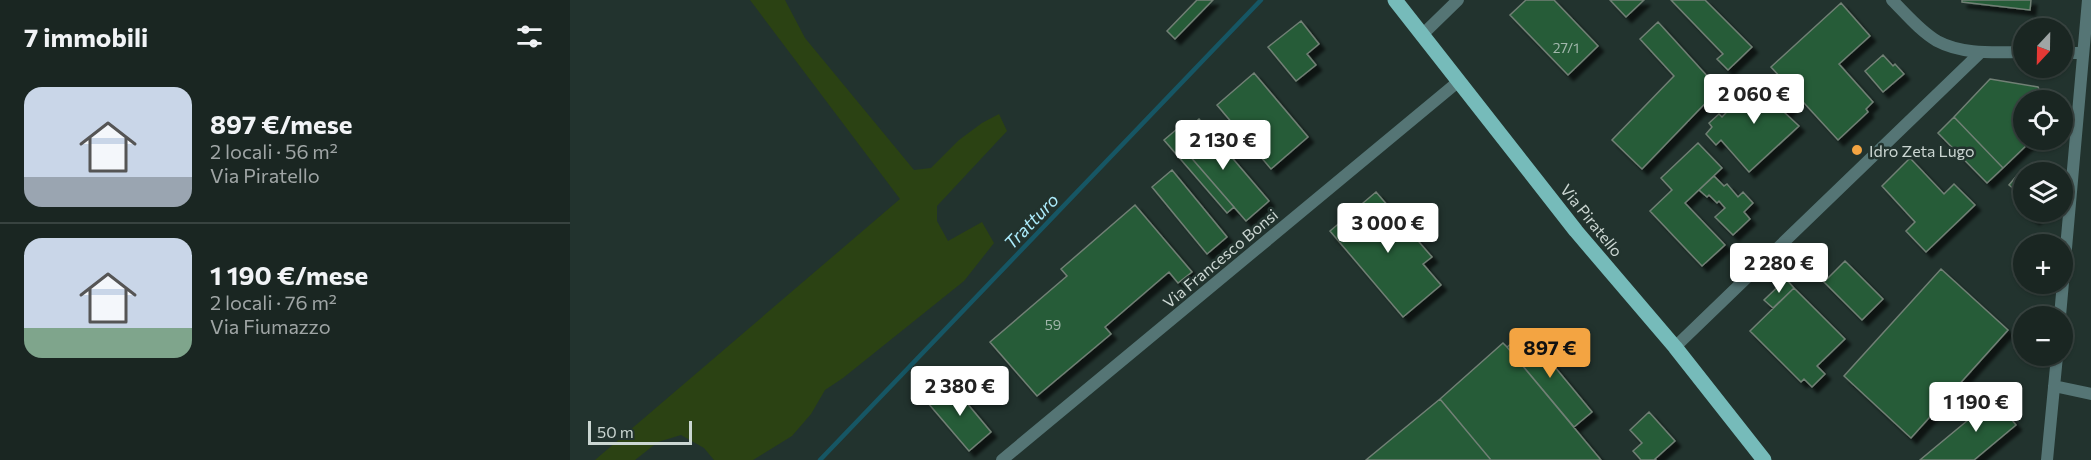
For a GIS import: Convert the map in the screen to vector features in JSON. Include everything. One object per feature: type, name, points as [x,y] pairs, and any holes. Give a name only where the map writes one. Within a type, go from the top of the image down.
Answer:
[{"type":"main road","name":"Via Piratello","points":[[1395,0],[1576,231],[1675,347],[1764,460]]},
{"type":"street","points":[[1422,35],[1458,0]]},
{"type":"street","points":[[1892,0],[1926,33],[1953,47],[1981,52],[2013,52]]},
{"type":"street","points":[[2061,306],[2088,0]]},
{"type":"street","points":[[1675,347],[1981,52]]},
{"type":"street","points":[[2073,53],[2083,53]]},
{"type":"street","name":"Via Francesco Bonsi","points":[[1002,460],[1459,81]]},
{"type":"street","points":[[2047,460],[2056,366]]},
{"type":"street","points":[[2054,386],[2091,394]]},
{"type":"green space","points":[[750,0],[785,0],[805,38],[914,170],[931,168],[959,140],[999,114],[1007,131],[937,206],[937,221],[948,241],[982,222],[994,243],[964,281],[825,390],[811,414],[792,436],[753,460],[714,460],[704,448],[681,435],[658,442],[635,460],[595,460],[900,199]]},
{"type":"building","points":[[1197,0],[1213,0],[1175,39],[1167,31]]},
{"type":"building","points":[[1526,0],[1554,0],[1598,46],[1568,75],[1510,15]]},
{"type":"building","points":[[1610,0],[1644,0],[1626,17]]},
{"type":"building","points":[[1671,0],[1705,0],[1752,47],[1728,70],[1717,59],[1723,54]]},
{"type":"building","points":[[1962,0],[2031,0],[2030,10],[1962,2]]},
{"type":"building","points":[[1841,3],[1870,36],[1839,64],[1873,102],[1866,109],[1868,112],[1838,140],[1771,67]]},
{"type":"building","points":[[1301,21],[1319,44],[1307,54],[1316,65],[1296,81],[1268,47]]},
{"type":"building","points":[[1658,22],[1719,89],[1642,169],[1612,140],[1674,76],[1640,39]]},
{"type":"building","points":[[1883,55],[1904,74],[1883,92],[1865,71]]},
{"type":"building","points":[[1254,73],[1308,137],[1271,169],[1217,105]]},
{"type":"building","points":[[1762,76],[1791,106],[1785,113],[1799,126],[1749,172],[1721,140],[1716,145],[1706,134],[1712,127],[1709,123],[1719,114],[1722,117]]},
{"type":"building","points":[[1990,79],[2038,87],[2039,90],[2013,90],[2013,150],[2022,150],[2003,168],[1954,117]]},
{"type":"building","points":[[1954,117],[2003,168],[1987,183],[1938,133]]},
{"type":"building","points":[[1199,119],[1269,201],[1246,221],[1182,147],[1188,142],[1182,134]]},
{"type":"building","points":[[1183,124],[1188,129],[1182,134],[1188,142],[1182,147],[1234,207],[1227,213],[1164,140]]},
{"type":"building","points":[[1698,143],[1722,168],[1685,203],[1725,245],[1702,266],[1650,211],[1672,190],[1661,178]]},
{"type":"building","points":[[1910,158],[1944,194],[1954,184],[1975,205],[1926,252],[1906,231],[1915,222],[1882,186]]},
{"type":"building","points":[[1172,170],[1227,237],[1207,254],[1152,187]]},
{"type":"building","points":[[1714,176],[1724,186],[1727,184],[1738,197],[1743,192],[1753,203],[1744,212],[1750,219],[1733,235],[1715,217],[1725,208],[1719,201],[1717,203],[1709,195],[1707,197],[1699,190]]},
{"type":"building","points":[[1376,192],[1432,257],[1423,264],[1441,285],[1403,317],[1330,231]]},
{"type":"building","points":[[1135,205],[1192,272],[1178,283],[1169,272],[1105,327],[1111,334],[1037,396],[990,342],[1067,276],[1061,269]]},
{"type":"building","points":[[1845,261],[1883,299],[1862,320],[1824,282]]},
{"type":"building","points":[[1941,269],[2008,330],[1911,438],[1844,376]]},
{"type":"building","points":[[1786,279],[1794,288],[1773,308],[1764,300]]},
{"type":"building","points":[[1794,288],[1845,339],[1817,366],[1825,374],[1812,387],[1804,379],[1801,382],[1750,331]]},
{"type":"building","points":[[1526,332],[1592,412],[1574,427],[1507,347]]},
{"type":"building","points":[[1503,343],[1601,460],[1491,460],[1440,399]]},
{"type":"building","points":[[951,384],[991,432],[969,451],[928,403]]},
{"type":"building","points":[[2003,391],[2012,402],[2003,409],[2016,425],[1974,460],[1920,460]]},
{"type":"building","points":[[1440,399],[1491,460],[1366,460]]},
{"type":"building","points":[[1649,412],[1675,441],[1656,460],[1641,460],[1633,451],[1642,443],[1630,430]]},
{"type":"waterway","name":"Tratturo","points":[[820,460],[1261,0]]},
{"type":"place","name":"Idro Zeta Lugo","points":[[1857,150]]}]
